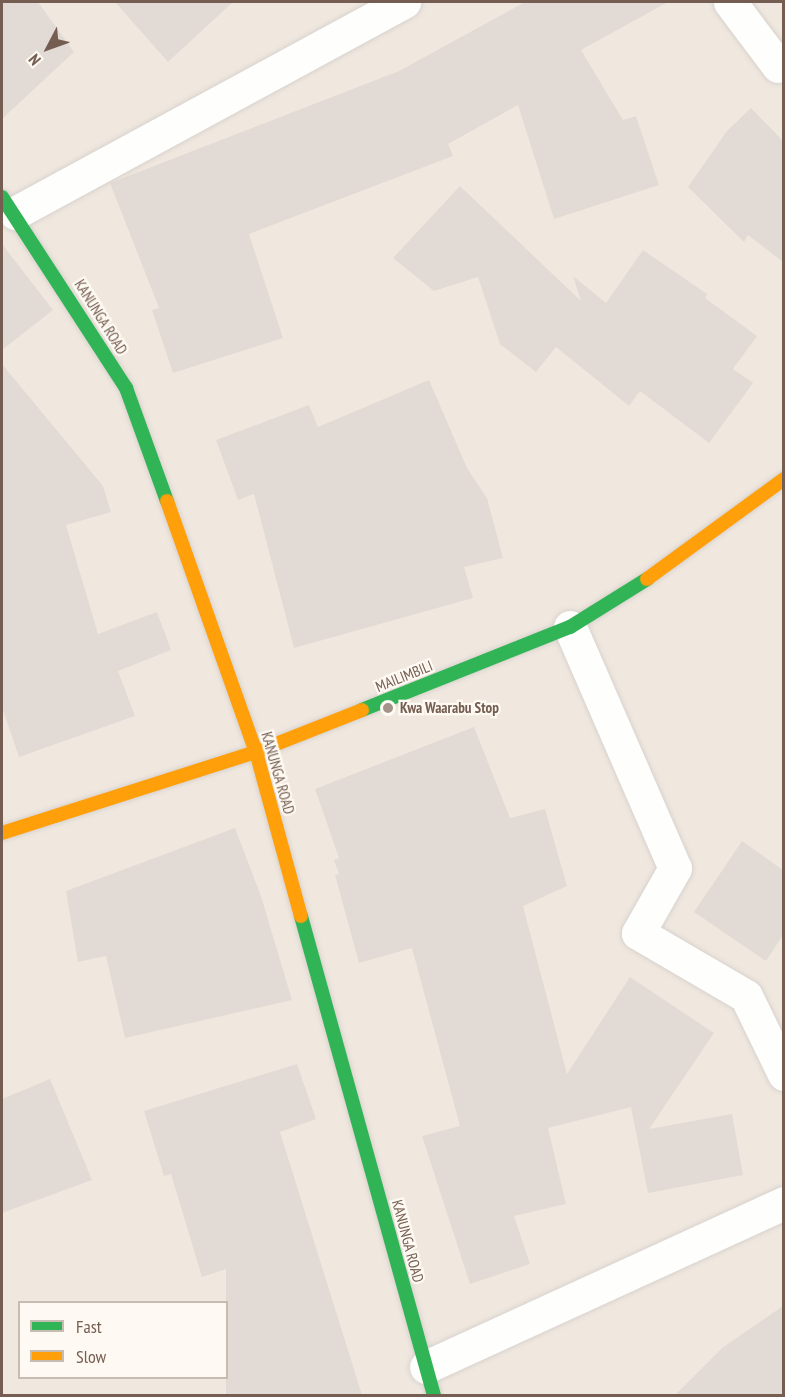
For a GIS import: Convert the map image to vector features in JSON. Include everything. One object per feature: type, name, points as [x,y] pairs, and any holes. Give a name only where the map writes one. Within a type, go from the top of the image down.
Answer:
[{"type":"street","points":[[8,205],[404,2]]},
{"type":"street","points":[[730,2],[778,66]]},
{"type":"street","name":"KANUNGA ROAD","points":[[8,205],[126,388],[256,752],[430,1381]]},
{"type":"street","name":"MAILIMBILI","points":[[2,833],[256,752],[570,627],[673,563],[783,479]]},
{"type":"street","points":[[570,627],[675,868],[638,933],[746,996],[783,1074]]},
{"type":"street","points":[[430,1381],[783,1203]]},
{"type":"shaded area","points":[[2,2],[783,2],[783,1395],[2,1396]]},
{"type":"building","points":[[2,2],[38,2],[74,52],[2,119]]},
{"type":"building","points":[[115,2],[233,2],[168,62]]},
{"type":"building","points":[[525,2],[668,2],[581,50],[623,120],[636,116],[659,185],[554,219],[518,105],[448,144],[453,156],[249,234],[283,338],[173,373],[152,310],[159,308],[110,183],[399,71]]},
{"type":"building","points":[[751,108],[783,141],[783,262],[748,235],[744,242],[688,187],[727,131]]},
{"type":"building","points":[[460,186],[581,301],[573,276],[606,303],[643,250],[707,294],[705,298],[757,336],[733,369],[753,383],[709,443],[640,391],[629,406],[556,347],[536,372],[500,344],[478,277],[434,291],[393,258]]},
{"type":"building","points":[[2,244],[53,310],[2,350]]},
{"type":"building","points":[[2,364],[103,486],[111,512],[66,525],[98,634],[157,612],[171,650],[118,671],[135,716],[19,757],[2,707]]},
{"type":"building","points":[[429,380],[467,468],[487,498],[503,558],[464,567],[473,598],[294,648],[254,494],[238,500],[216,440],[309,405],[318,427]]},
{"type":"building","points":[[474,727],[510,818],[545,809],[567,886],[523,906],[567,1074],[630,977],[714,1033],[649,1129],[732,1114],[743,1175],[648,1193],[631,1107],[548,1128],[566,1204],[514,1216],[530,1264],[470,1284],[422,1136],[460,1126],[412,948],[359,963],[335,875],[339,874],[334,860],[339,858],[315,789]]},
{"type":"building","points":[[235,828],[261,896],[292,1000],[125,1038],[106,956],[78,962],[66,891]]},
{"type":"building","points":[[742,841],[783,870],[783,935],[766,961],[694,912]]},
{"type":"building","points":[[297,1064],[316,1119],[280,1132],[362,1395],[226,1395],[228,1301],[226,1301],[226,1269],[202,1277],[171,1174],[164,1176],[144,1111]]},
{"type":"building","points":[[50,1079],[92,1180],[2,1213],[2,1099]]},
{"type":"building","points":[[783,1306],[783,1395],[675,1395],[722,1348]]},
{"type":"traffic: fast","points":[[2,197],[126,388],[167,501]]},
{"type":"traffic: fast","points":[[362,710],[570,627],[647,579]]},
{"type":"traffic: fast","points":[[301,916],[434,1396]]},
{"type":"traffic: slow","points":[[647,579],[784,479]]},
{"type":"traffic: slow","points":[[167,501],[256,752],[301,916]]},
{"type":"traffic: slow","points":[[2,833],[256,752],[362,710]]},
{"type":"place","name":"Kwa Waarabu Stop","points":[[388,708]]}]
